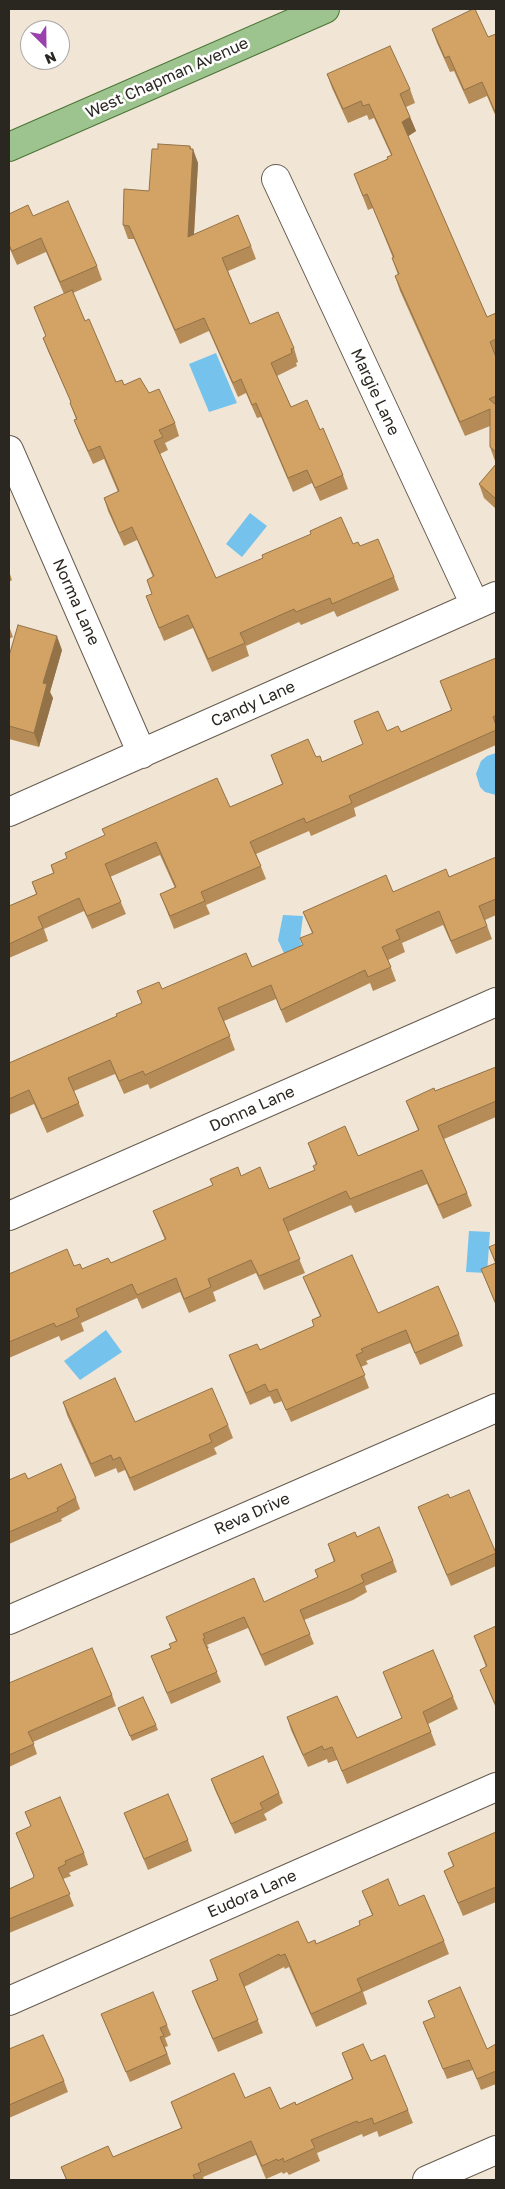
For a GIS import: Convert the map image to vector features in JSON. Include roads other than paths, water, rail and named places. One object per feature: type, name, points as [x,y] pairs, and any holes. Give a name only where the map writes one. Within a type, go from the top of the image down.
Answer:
[{"type":"main road","name":"West Chapman Avenue","points":[[9,147],[325,9]]},
{"type":"street","name":"Margie Lane","points":[[276,179],[486,600]]},
{"type":"street","name":"Norma Lane","points":[[9,450],[142,754]]},
{"type":"street","name":"Candy Lane","points":[[9,812],[486,600]]},
{"type":"street","name":"Donna Lane","points":[[9,1216],[496,1002]]},
{"type":"street","name":"Reva Drive","points":[[9,1620],[496,1408]]},
{"type":"street","name":"Eudora Lane","points":[[9,2001],[496,1787]]},
{"type":"street","points":[[427,2180],[496,2150]]},
{"type":"water","points":[[216,353],[237,403],[209,412],[189,364]]},
{"type":"water","points":[[250,513],[267,526],[242,557],[226,544]]},
{"type":"water","points":[[496,753],[496,795],[485,792],[480,787],[476,774],[481,761],[487,756]]},
{"type":"water","points":[[283,915],[303,916],[300,940],[304,951],[287,960],[278,940]]},
{"type":"water","points":[[469,1231],[490,1232],[487,1273],[466,1272]]},
{"type":"water","points":[[106,1330],[122,1352],[80,1380],[64,1361]]}]
